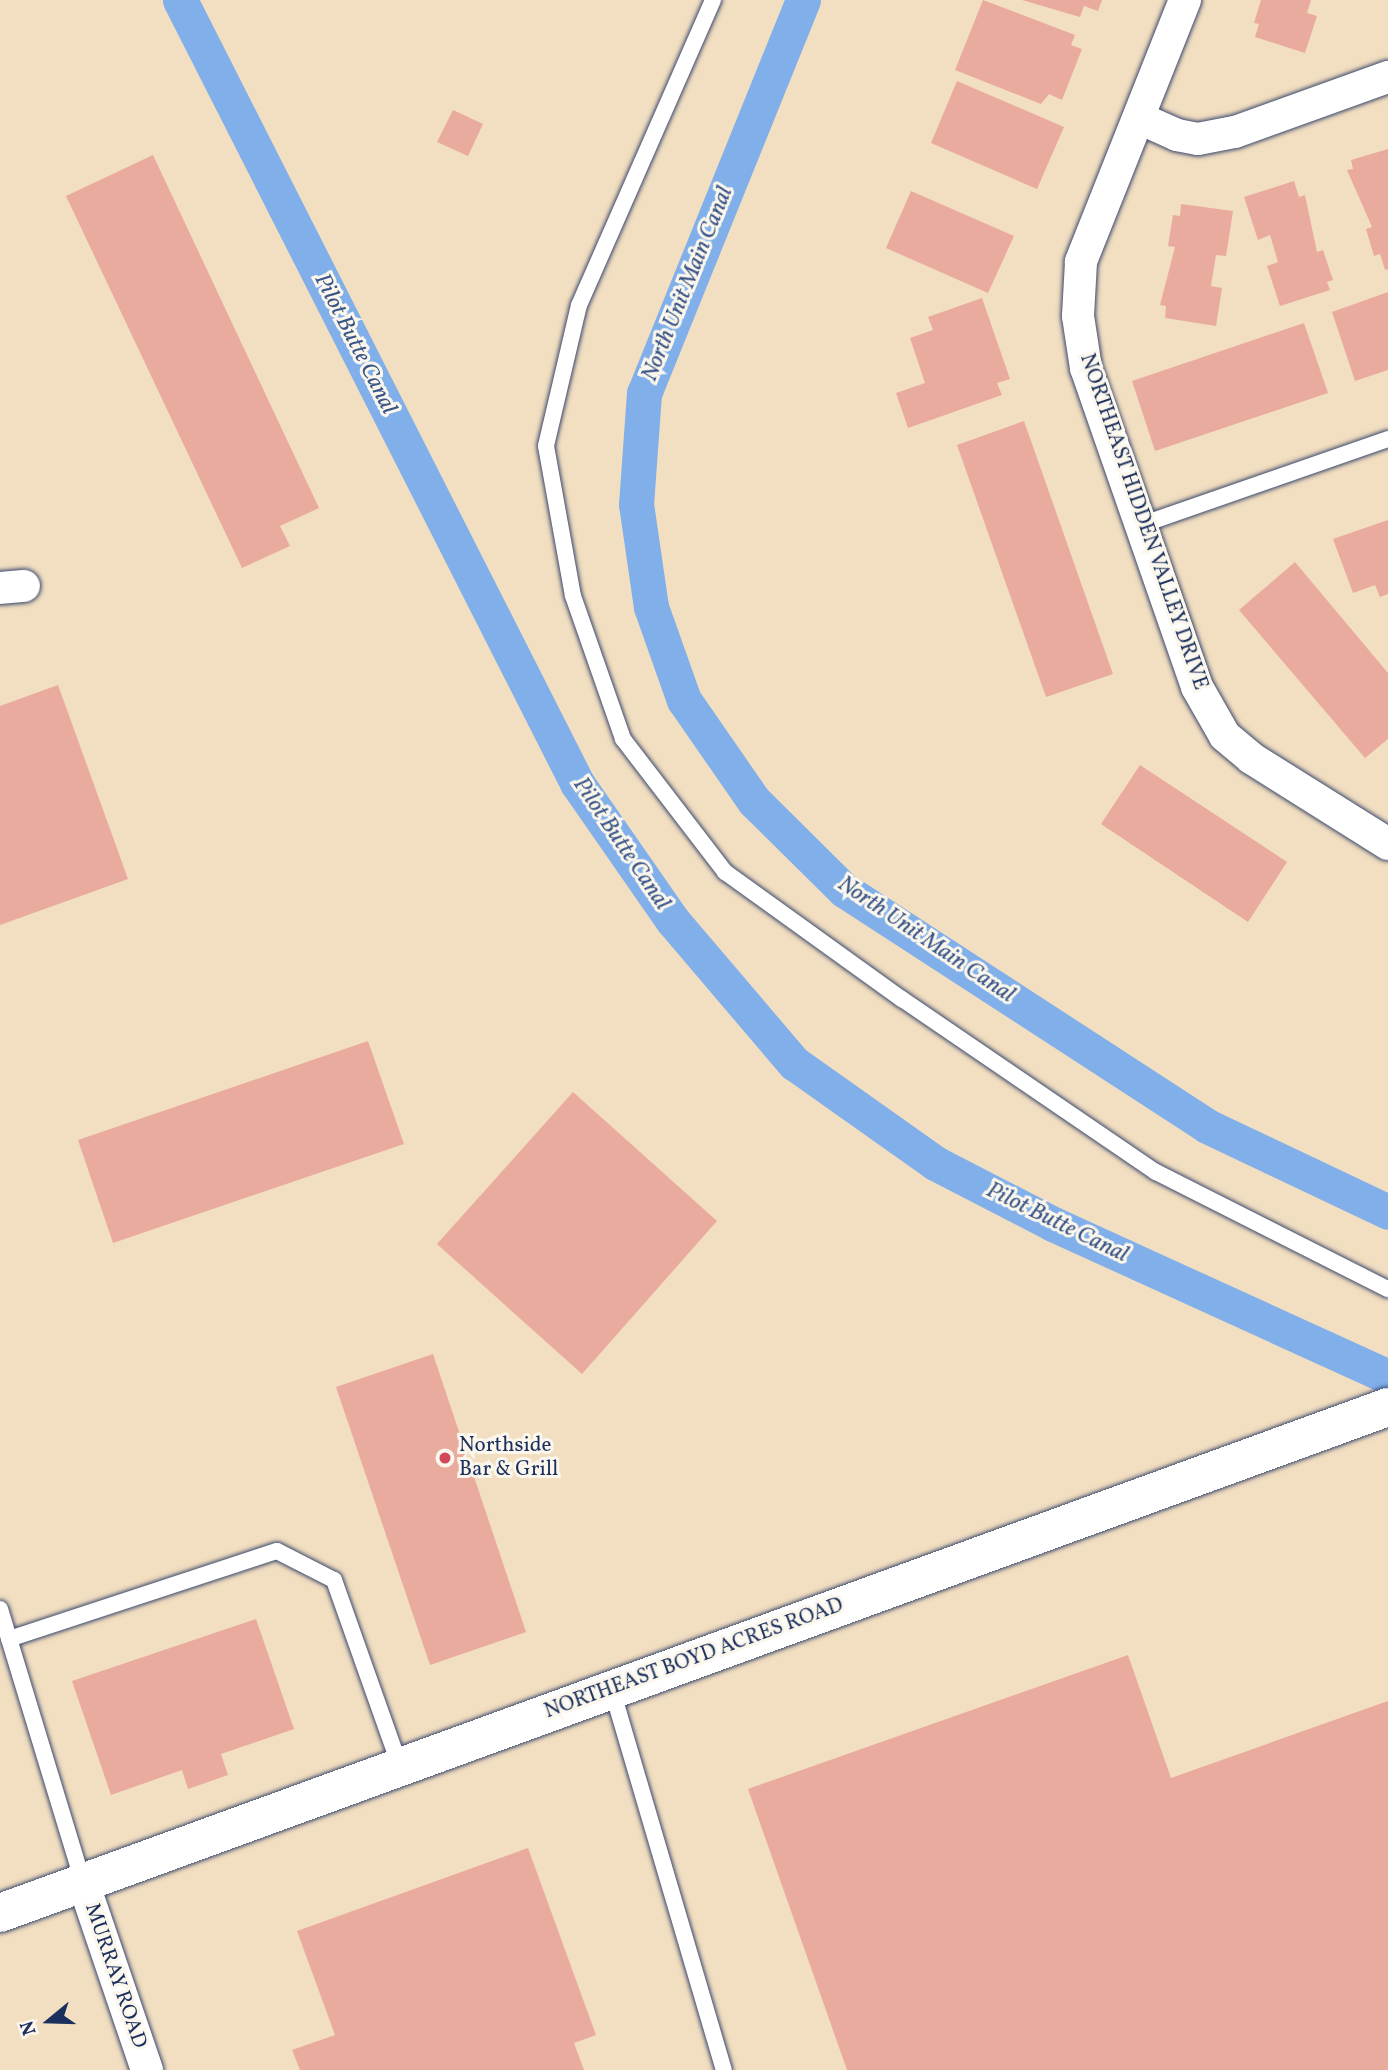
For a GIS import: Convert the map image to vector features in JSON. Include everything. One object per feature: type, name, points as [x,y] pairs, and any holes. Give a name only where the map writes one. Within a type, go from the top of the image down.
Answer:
[{"type":"street","name":"NORTHEAST HIDDEN VALLEY DRIVE","points":[[1185,0],[1081,262],[1078,316],[1086,368],[1197,687],[1225,736],[1251,758],[1388,844]]},
{"type":"street","points":[[1139,118],[1177,135],[1198,139],[1235,132],[1388,77]]},
{"type":"street","name":"NORTHEAST BOYD ACRES ROAD","points":[[0,1913],[1377,1411]]},
{"type":"street","name":"MURRAY ROAD","points":[[83,1882],[147,2070]]},
{"type":"lane","points":[[713,0],[579,305],[546,446],[573,596],[623,739],[725,872],[902,999],[1156,1172],[1388,1289]]},
{"type":"lane","points":[[1141,525],[1388,439]]},
{"type":"lane","points":[[9,1639],[277,1551],[334,1580],[400,1766]]},
{"type":"lane","points":[[0,1609],[83,1882]]},
{"type":"lane","points":[[612,1689],[724,2070]]},
{"type":"building","points":[[983,0],[1075,35],[1071,45],[1082,49],[1062,100],[1049,94],[1041,104],[955,70]]},
{"type":"building","points":[[1022,0],[1102,0],[1098,11],[1084,6],[1080,17]]},
{"type":"building","points":[[1261,0],[1311,0],[1307,13],[1317,16],[1305,53],[1255,37],[1259,24],[1254,23]]},
{"type":"building","points":[[957,81],[1064,127],[1037,189],[931,143]]},
{"type":"building","points":[[453,110],[483,124],[468,156],[437,142]]},
{"type":"building","points":[[1388,149],[1388,269],[1385,270],[1380,254],[1374,256],[1366,229],[1372,227],[1347,170],[1353,169],[1351,160]]},
{"type":"building","points":[[153,155],[319,508],[280,526],[290,546],[242,568],[66,196]]},
{"type":"building","points":[[1294,181],[1299,197],[1305,195],[1317,252],[1323,250],[1333,280],[1327,282],[1330,290],[1280,306],[1267,266],[1278,262],[1270,235],[1258,240],[1244,197]]},
{"type":"building","points":[[911,191],[1014,236],[988,293],[886,248]]},
{"type":"building","points":[[1181,204],[1233,211],[1226,256],[1216,255],[1211,286],[1222,288],[1216,326],[1165,318],[1166,306],[1160,305],[1175,247],[1168,246],[1173,215],[1180,216]]},
{"type":"building","points":[[1388,292],[1388,370],[1355,381],[1332,312]]},
{"type":"building","points":[[982,298],[1010,379],[997,383],[1002,395],[908,428],[896,393],[925,383],[910,338],[933,330],[928,317]]},
{"type":"building","points":[[1304,323],[1328,393],[1155,451],[1132,381]]},
{"type":"building","points":[[1024,421],[1113,674],[1046,697],[957,445]]},
{"type":"building","points":[[1388,520],[1388,594],[1380,597],[1375,585],[1353,593],[1333,539]]},
{"type":"building","points":[[1295,562],[1388,673],[1388,739],[1365,758],[1239,610]]},
{"type":"building","points":[[58,685],[128,879],[0,925],[0,706]]},
{"type":"building","points":[[1140,765],[1287,862],[1248,922],[1101,824]]},
{"type":"building","points":[[368,1041],[404,1144],[113,1243],[78,1140]]},
{"type":"building","points":[[573,1092],[717,1221],[582,1374],[437,1244]]},
{"type":"building","points":[[433,1354],[526,1632],[430,1665],[336,1387]]},
{"type":"building","points":[[256,1619],[294,1729],[221,1754],[228,1775],[188,1789],[182,1770],[111,1795],[72,1681]]},
{"type":"building","points":[[1128,1655],[1171,1778],[1388,1701],[1388,2070],[847,2070],[748,1789]]},
{"type":"building","points":[[528,1848],[596,2035],[574,2043],[584,2070],[300,2070],[292,2050],[335,2035],[297,1931]]},
{"type":"waterway","name":"Pilot Butte Canal","points":[[180,0],[577,783],[673,921],[794,1063],[935,1163],[1053,1224],[1388,1377]]},
{"type":"waterway","name":"North Unit Main Canal","points":[[803,0],[644,393],[636,504],[651,607],[684,700],[754,801],[844,890],[1207,1126],[1388,1212]]},
{"type":"place","name":"Northside Bar & Grill","points":[[445,1458]]}]
